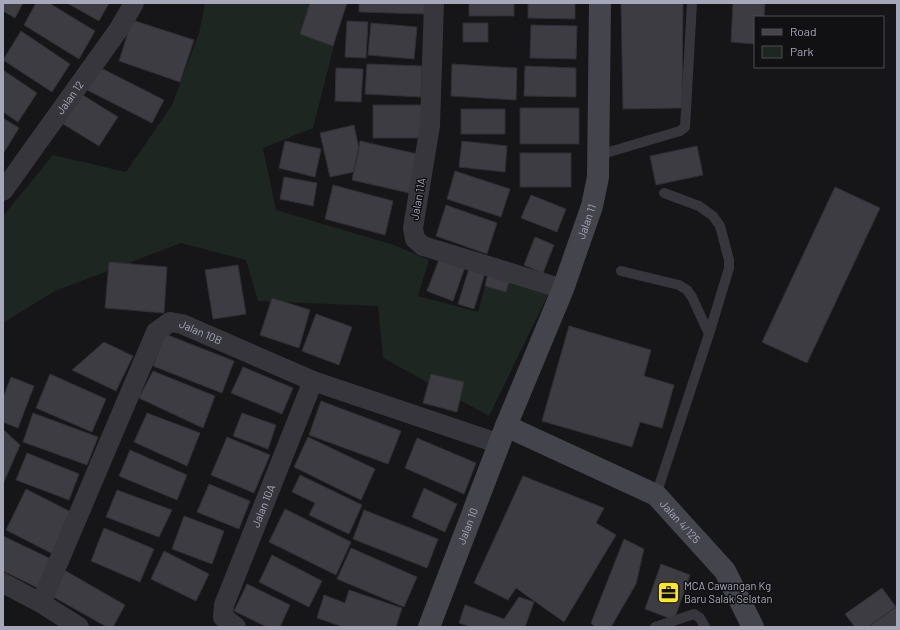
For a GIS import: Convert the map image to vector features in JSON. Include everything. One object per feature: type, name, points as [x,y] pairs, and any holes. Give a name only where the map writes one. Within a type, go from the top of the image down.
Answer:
[{"type":"street","name":"Jalan 12","points":[[3,191],[119,28],[134,3]]},
{"type":"street","name":"Jalan 11A","points":[[434,3],[430,126],[413,228],[415,239],[423,246],[563,289]]},
{"type":"street","name":"Jalan 11","points":[[503,435],[563,289],[592,206],[598,177],[599,155],[600,3]]},
{"type":"street","name":"Jalan 10B","points":[[40,603],[156,332],[170,322],[182,324],[313,381],[503,435]]},
{"type":"street","name":"Jalan 10A","points":[[236,627],[223,617],[224,605],[313,381]]},
{"type":"street","name":"Jalan 4/125","points":[[503,435],[656,495],[725,571],[753,627]]},
{"type":"street","name":"Jalan 10","points":[[429,627],[503,435]]},
{"type":"street","points":[[3,583],[40,603],[79,627]]},
{"type":"lane","points":[[599,155],[680,131],[685,127],[692,3]]},
{"type":"lane","points":[[656,495],[729,268],[729,260],[720,226],[713,216],[699,206],[664,193]]},
{"type":"lane","points":[[621,271],[679,285],[687,290],[709,334]]},
{"type":"lane","points":[[655,627],[694,614],[700,618],[705,627]]},
{"type":"green space","points":[[205,3],[345,3],[313,128],[263,148],[276,210],[394,245],[429,260],[418,296],[478,312],[488,276],[549,293],[489,416],[383,358],[378,306],[258,301],[246,260],[181,243],[55,291],[3,323],[3,216],[53,155],[126,172],[172,105],[199,33]]},
{"type":"building","points":[[3,3],[23,3],[15,18],[3,11]]},
{"type":"building","points":[[36,3],[49,3],[95,31],[79,59],[24,25]]},
{"type":"building","points":[[67,3],[109,3],[99,21]]},
{"type":"building","points":[[310,3],[347,3],[333,46],[300,34]]},
{"type":"building","points":[[359,3],[425,3],[425,14],[359,12]]},
{"type":"building","points":[[469,3],[514,3],[514,16],[469,16]]},
{"type":"building","points":[[528,3],[575,3],[575,19],[528,18]]},
{"type":"building","points":[[621,3],[683,3],[682,108],[623,109]]},
{"type":"building","points":[[733,3],[765,3],[764,16],[754,16],[754,44],[731,42]]},
{"type":"building","points":[[132,20],[194,40],[180,82],[119,61]]},
{"type":"building","points":[[347,21],[368,22],[366,58],[345,57]]},
{"type":"building","points":[[371,23],[417,27],[414,59],[368,55]]},
{"type":"building","points":[[463,23],[488,23],[488,42],[463,42]]},
{"type":"building","points":[[531,25],[577,26],[576,59],[530,58]]},
{"type":"building","points":[[21,31],[70,64],[52,92],[3,60]]},
{"type":"building","points":[[367,64],[422,66],[421,97],[365,94]]},
{"type":"building","points":[[452,64],[517,68],[516,100],[451,96]]},
{"type":"building","points":[[525,66],[576,68],[576,97],[524,96]]},
{"type":"building","points":[[99,67],[164,100],[152,123],[87,90]]},
{"type":"building","points":[[336,68],[363,69],[361,102],[335,101]]},
{"type":"building","points":[[3,70],[37,93],[18,122],[3,112]]},
{"type":"building","points":[[81,94],[118,117],[99,146],[63,124]]},
{"type":"building","points":[[373,105],[423,105],[423,138],[373,138]]},
{"type":"building","points":[[520,108],[579,108],[579,144],[520,144]]},
{"type":"building","points":[[461,109],[505,109],[505,134],[461,134]]},
{"type":"building","points":[[3,118],[19,128],[3,154]]},
{"type":"building","points":[[354,125],[359,149],[354,172],[330,177],[320,133]]},
{"type":"building","points":[[285,141],[321,149],[315,177],[279,168]]},
{"type":"building","points":[[360,141],[417,154],[409,193],[352,180]]},
{"type":"building","points":[[462,141],[507,146],[505,172],[459,167]]},
{"type":"building","points":[[697,146],[703,175],[656,185],[650,156]]},
{"type":"building","points":[[520,153],[571,153],[571,187],[520,187]]},
{"type":"building","points":[[455,171],[510,189],[501,217],[447,199]]},
{"type":"building","points":[[284,177],[317,183],[313,206],[280,199]]},
{"type":"building","points":[[333,185],[393,201],[385,235],[325,219]]},
{"type":"building","points":[[835,187],[880,208],[807,363],[762,342]]},
{"type":"building","points":[[531,195],[566,209],[557,232],[521,218]]},
{"type":"building","points":[[446,205],[497,223],[487,254],[436,236]]},
{"type":"building","points":[[535,237],[554,245],[543,273],[524,265]]},
{"type":"building","points":[[440,257],[465,267],[453,301],[427,291]]},
{"type":"building","points":[[109,262],[167,267],[164,313],[105,308]]},
{"type":"building","points":[[238,265],[246,314],[213,319],[205,270]]},
{"type":"building","points":[[470,265],[486,270],[474,309],[458,304]]},
{"type":"building","points":[[488,273],[510,279],[506,292],[485,286]]},
{"type":"building","points":[[272,298],[310,310],[299,348],[260,335]]},
{"type":"building","points":[[316,314],[352,327],[339,365],[302,351]]},
{"type":"building","points":[[569,326],[651,350],[644,376],[674,385],[662,428],[640,422],[632,447],[542,421]]},
{"type":"building","points":[[165,334],[234,361],[222,393],[153,366]]},
{"type":"building","points":[[104,342],[133,356],[116,391],[72,370]]},
{"type":"building","points":[[243,367],[293,388],[282,414],[231,393]]},
{"type":"building","points":[[153,371],[215,396],[203,428],[139,398]]},
{"type":"building","points":[[50,374],[106,399],[92,432],[36,408]]},
{"type":"building","points":[[431,374],[464,382],[457,412],[423,403]]},
{"type":"building","points":[[11,377],[34,386],[18,428],[3,422],[3,398]]},
{"type":"building","points":[[321,401],[401,431],[388,464],[309,435]]},
{"type":"building","points":[[33,413],[98,437],[87,465],[23,442]]},
{"type":"building","points":[[147,413],[200,433],[187,466],[134,442]]},
{"type":"building","points":[[242,413],[276,425],[268,449],[233,436]]},
{"type":"building","points":[[3,429],[20,445],[3,484]]},
{"type":"building","points":[[227,437],[270,455],[254,493],[211,475]]},
{"type":"building","points":[[308,437],[375,469],[361,500],[294,467]]},
{"type":"building","points":[[417,438],[476,463],[464,494],[405,468]]},
{"type":"building","points":[[130,450],[187,475],[177,500],[119,476]]},
{"type":"building","points":[[27,453],[79,474],[69,500],[16,480]]},
{"type":"building","points":[[300,475],[362,505],[349,534],[309,515],[315,503],[292,492]]},
{"type":"building","points":[[523,476],[604,508],[596,523],[616,535],[564,622],[516,588],[508,600],[474,583]]},
{"type":"building","points":[[209,484],[250,501],[239,529],[197,512]]},
{"type":"building","points":[[424,488],[457,504],[445,532],[412,517]]},
{"type":"building","points":[[26,489],[73,513],[53,554],[6,530]]},
{"type":"building","points":[[117,490],[172,510],[159,537],[106,517]]},
{"type":"building","points":[[285,509],[351,542],[336,575],[269,542]]},
{"type":"building","points":[[364,510],[438,539],[427,568],[353,539]]},
{"type":"building","points":[[184,516],[224,531],[212,564],[172,549]]},
{"type":"building","points":[[104,528],[154,549],[140,582],[91,561]]},
{"type":"building","points":[[3,536],[51,559],[38,588],[3,571]]},
{"type":"building","points":[[624,539],[644,549],[636,584],[611,627],[595,627],[591,623]]},
{"type":"building","points":[[351,548],[417,577],[404,607],[337,579]]},
{"type":"building","points":[[164,551],[209,574],[196,601],[151,579]]},
{"type":"building","points":[[272,555],[322,581],[309,607],[259,582]]},
{"type":"building","name":"MCA Cawangan Kg Baru Salak Selatan","points":[[661,564],[690,575],[674,620],[645,609]]},
{"type":"building","points":[[64,570],[125,605],[113,627],[107,627],[50,595]]},
{"type":"building","points":[[247,584],[290,605],[280,627],[267,627],[234,611]]},
{"type":"building","points":[[882,588],[896,607],[868,627],[855,627],[845,614]]},
{"type":"building","points":[[349,590],[402,608],[396,627],[343,627],[317,618],[324,595],[345,603]]},
{"type":"building","points":[[519,597],[534,602],[525,627],[471,627],[459,623],[465,605],[504,619]]},
{"type":"building","points":[[896,607],[897,627],[868,627]]},
{"type":"place","name":"MCA Cawangan Kg Baru Salak Selatan","points":[[668,592]]}]
